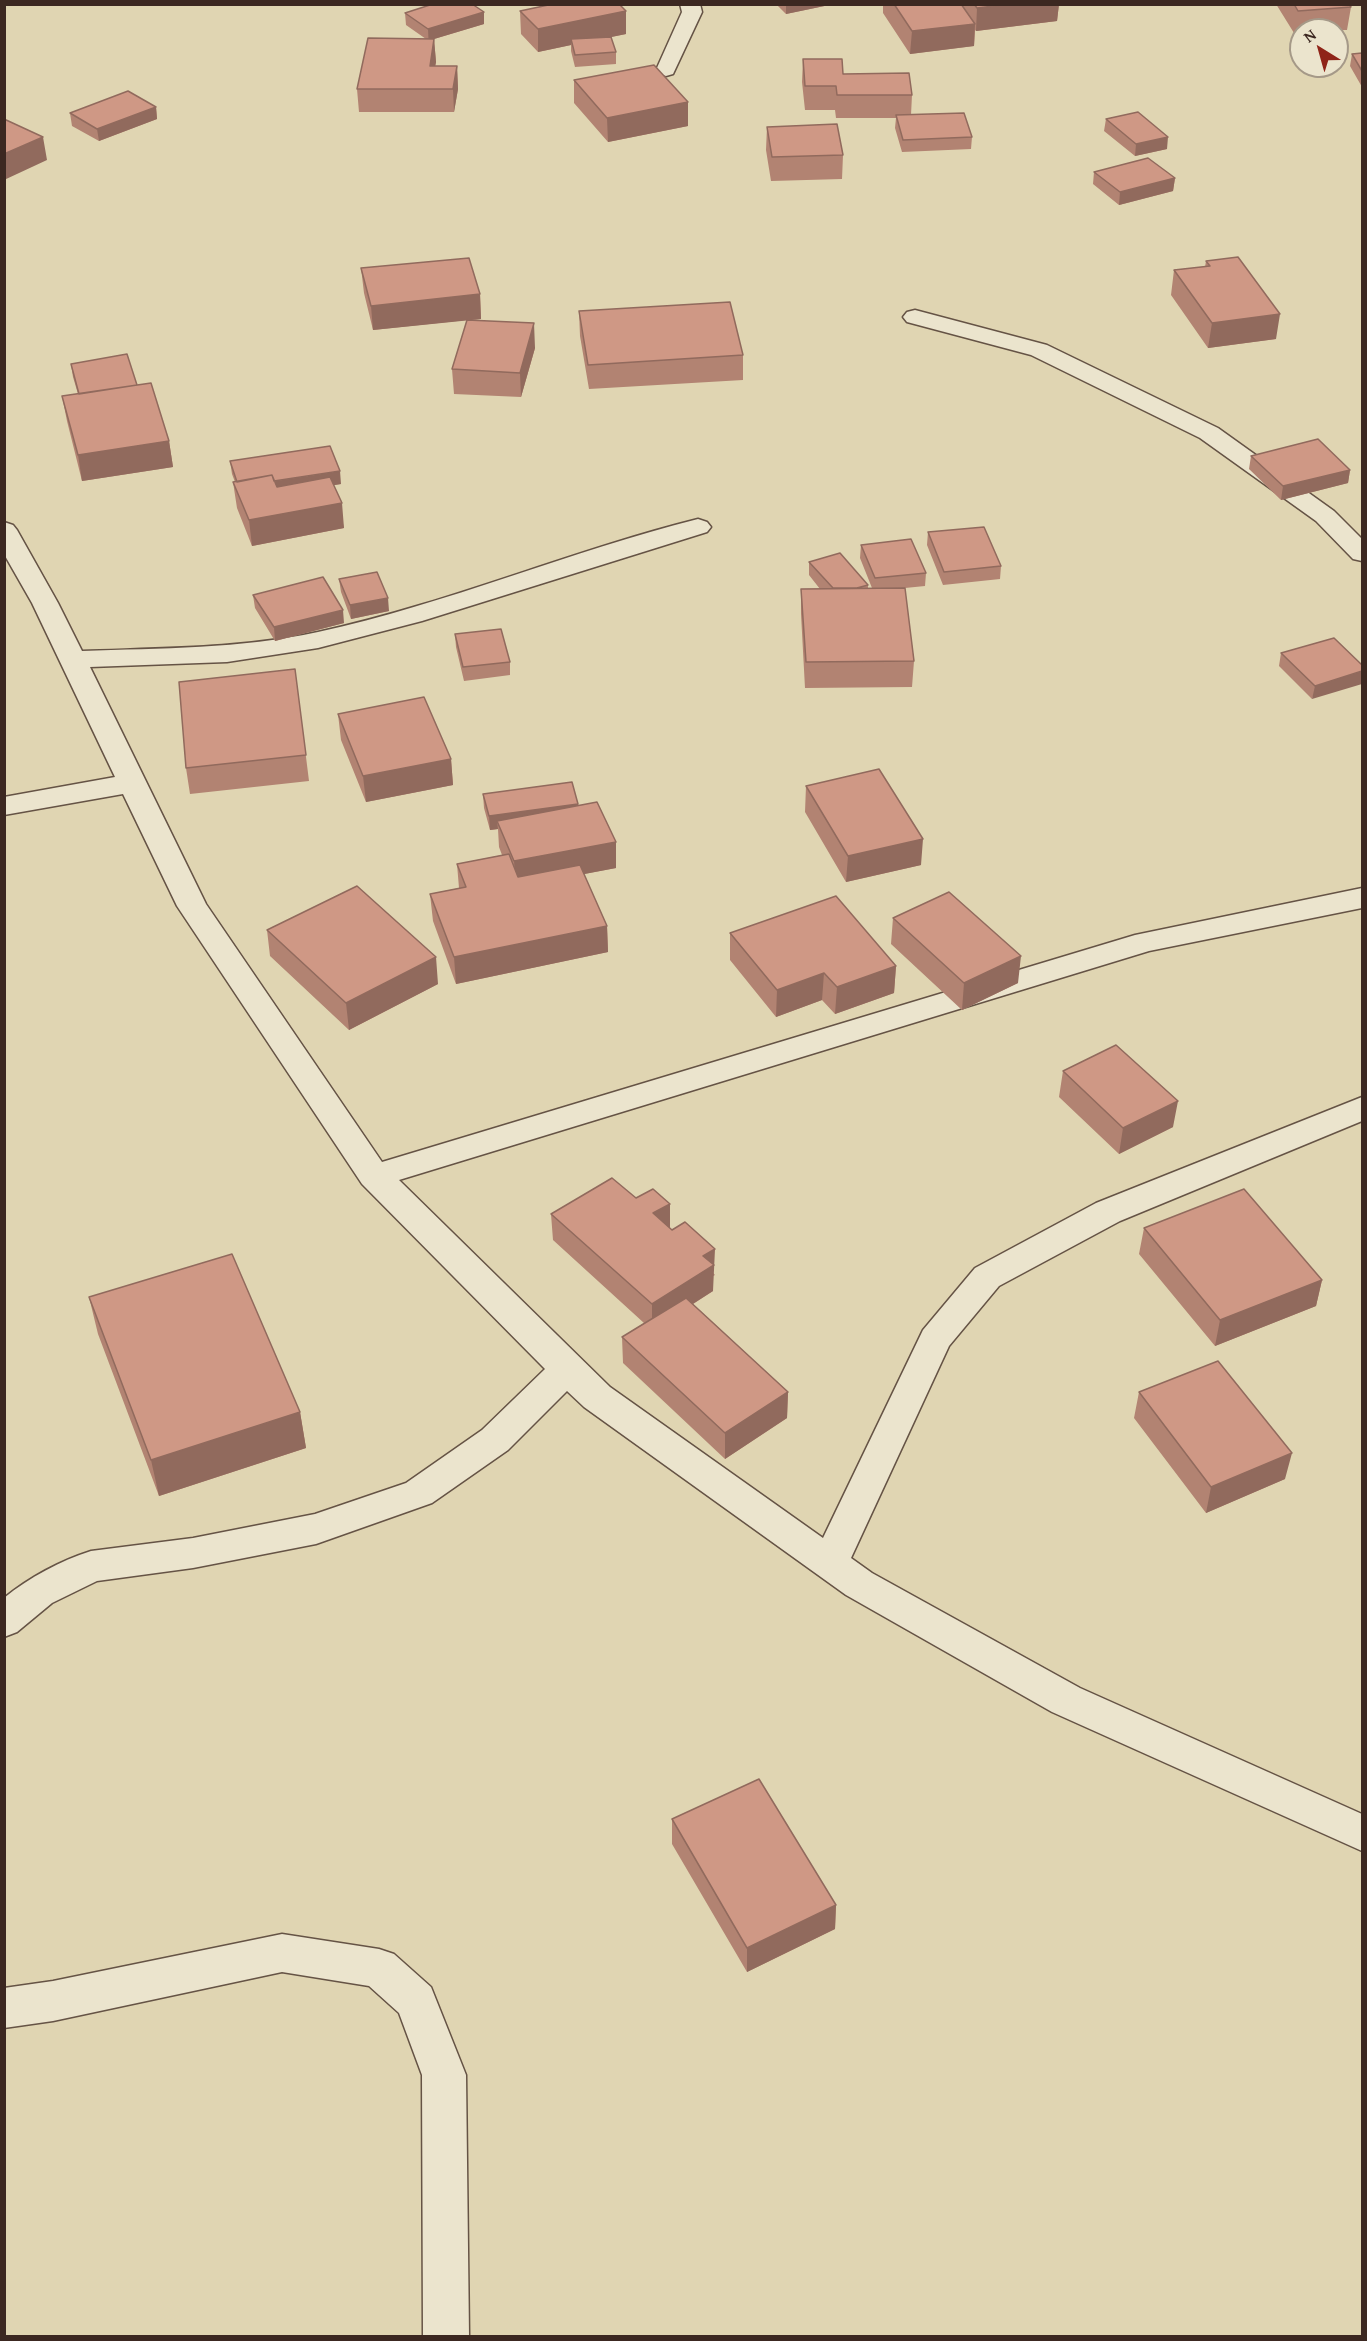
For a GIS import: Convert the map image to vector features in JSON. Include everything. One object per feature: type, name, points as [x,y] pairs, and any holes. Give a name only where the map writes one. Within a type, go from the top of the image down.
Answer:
[{"type":"street","points":[[666,70],[692,12],[690,4]]},
{"type":"street","points":[[915,317],[1039,350],[1209,433],[1325,516],[1362,553]]},
{"type":"street","points":[[72,659],[227,654],[318,640],[413,615],[698,527]]},
{"type":"street","points":[[4,530],[72,659],[192,906],[374,1176],[567,1369],[597,1397],[859,1584],[1066,1700],[1362,1833]]},
{"type":"street","points":[[4,806],[132,783]]},
{"type":"street","points":[[374,1176],[1146,942],[1362,898]]},
{"type":"street","points":[[830,1562],[935,1339],[987,1277],[1108,1212],[1362,1108]]},
{"type":"street","points":[[4,1621],[39,1592],[91,1566],[193,1553],[316,1529],[419,1494],[495,1440],[567,1369]]},
{"type":"street","points":[[4,2008],[53,2001],[282,1953],[380,1968],[416,2001],[444,2076],[446,2337]]},
{"type":"building","points":[[433,4],[472,4],[484,12],[428,29],[405,13]]},
{"type":"building","points":[[553,4],[619,4],[626,11],[538,29],[520,11]]},
{"type":"building","points":[[894,4],[961,4],[975,24],[912,31]]},
{"type":"building","points":[[974,4],[1010,4],[977,8]]},
{"type":"building","points":[[1294,4],[1349,4],[1351,7],[1298,11]]},
{"type":"building","points":[[611,37],[616,52],[575,55],[571,39]]},
{"type":"building","points":[[368,38],[434,39],[430,66],[457,66],[453,89],[357,89]]},
{"type":"building","points":[[1362,53],[1362,71],[1352,54]]},
{"type":"building","points":[[803,59],[842,59],[843,74],[909,73],[912,95],[837,95],[836,86],[805,86]]},
{"type":"building","points":[[654,65],[688,102],[607,118],[574,80]]},
{"type":"building","points":[[128,91],[156,107],[97,129],[70,113]]},
{"type":"building","points":[[1138,112],[1168,137],[1136,144],[1106,119]]},
{"type":"building","points":[[964,113],[972,137],[903,140],[896,115]]},
{"type":"building","points":[[4,119],[43,137],[4,154]]},
{"type":"building","points":[[837,124],[843,155],[772,157],[767,127]]},
{"type":"building","points":[[1148,158],[1175,178],[1120,192],[1094,172]]},
{"type":"building","points":[[1238,257],[1280,314],[1212,323],[1174,270],[1210,266],[1206,261]]},
{"type":"building","points":[[469,258],[480,294],[371,306],[361,268]]},
{"type":"building","points":[[730,302],[743,355],[588,365],[579,311]]},
{"type":"building","points":[[467,320],[534,323],[520,373],[452,369]]},
{"type":"building","points":[[127,354],[137,385],[79,394],[71,364]]},
{"type":"building","points":[[151,383],[169,441],[78,455],[62,396]]},
{"type":"building","points":[[1318,439],[1350,470],[1283,486],[1251,456]]},
{"type":"building","points":[[330,446],[340,471],[274,481],[272,475],[237,482],[230,461]]},
{"type":"building","points":[[272,475],[277,487],[330,477],[342,503],[249,520],[233,482]]},
{"type":"building","points":[[984,527],[1001,566],[944,572],[928,532]]},
{"type":"building","points":[[911,539],[926,573],[875,578],[861,545]]},
{"type":"building","points":[[840,553],[868,585],[857,588],[833,588],[809,562]]},
{"type":"building","points":[[377,572],[388,598],[350,605],[339,579]]},
{"type":"building","points":[[323,577],[343,610],[274,627],[253,595]]},
{"type":"building","points":[[905,588],[914,661],[806,662],[801,589]]},
{"type":"building","points":[[501,629],[510,662],[463,667],[455,634]]},
{"type":"building","points":[[1334,638],[1362,665],[1362,671],[1315,686],[1281,653]]},
{"type":"building","points":[[295,669],[306,755],[186,768],[179,682]]},
{"type":"building","points":[[424,697],[451,759],[363,776],[338,714]]},
{"type":"building","points":[[879,769],[923,839],[848,856],[806,786]]},
{"type":"building","points":[[572,782],[578,804],[489,816],[483,794]]},
{"type":"building","points":[[597,802],[616,842],[514,861],[497,821]]},
{"type":"building","points":[[509,854],[518,877],[580,865],[607,926],[454,957],[430,894],[466,887],[457,864]]},
{"type":"building","points":[[357,886],[436,957],[346,1003],[267,930]]},
{"type":"building","points":[[949,892],[1021,956],[964,983],[893,918]]},
{"type":"building","points":[[836,896],[896,966],[837,987],[824,973],[777,990],[730,933]]},
{"type":"building","points":[[1116,1045],[1178,1101],[1123,1128],[1063,1071]]},
{"type":"building","points":[[612,1178],[636,1198],[653,1189],[670,1204],[653,1213],[672,1230],[685,1222],[715,1249],[703,1256],[714,1265],[652,1304],[551,1214]]},
{"type":"building","points":[[1244,1189],[1322,1280],[1220,1320],[1144,1228]]},
{"type":"building","points":[[232,1254],[300,1412],[151,1460],[89,1297]]},
{"type":"building","points":[[686,1298],[788,1392],[725,1433],[622,1337]]},
{"type":"building","points":[[1218,1361],[1292,1453],[1211,1487],[1139,1392]]},
{"type":"building","points":[[759,1779],[836,1905],[747,1948],[672,1819]]}]
